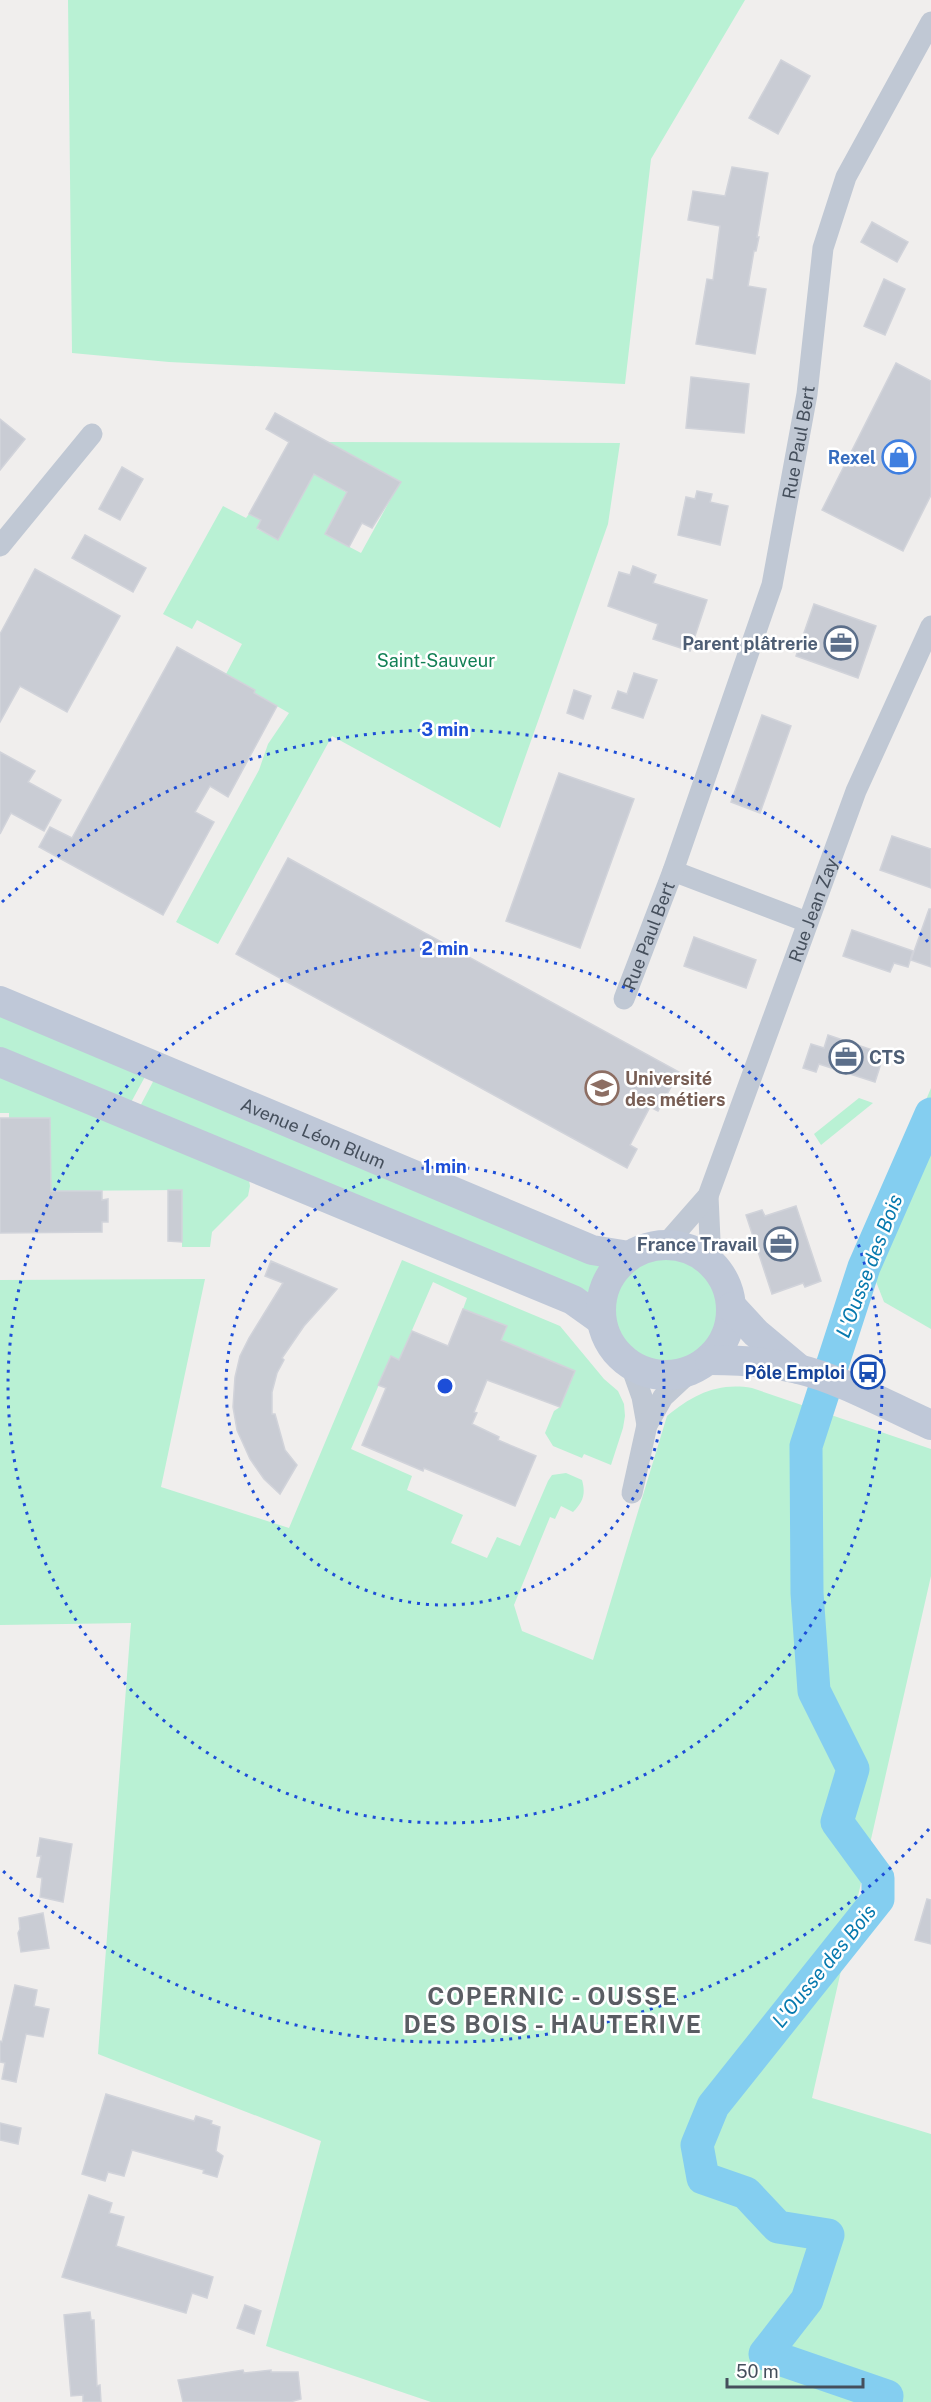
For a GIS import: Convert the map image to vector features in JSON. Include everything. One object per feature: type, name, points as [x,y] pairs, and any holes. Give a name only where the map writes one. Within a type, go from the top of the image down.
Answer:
[{"type":"street","name":"Rue Paul Bert","points":[[624,999],[673,871],[772,585],[807,394],[823,248],[846,177],[931,22]]},
{"type":"street","points":[[0,546],[92,434]]},
{"type":"street","name":"Rue Jean Zay","points":[[665,1245],[708,1196],[856,792],[931,626]]},
{"type":"street","name":"Rue Paul Bert","points":[[673,871],[807,922]]},
{"type":"street","name":"Avenue Léon Blum","points":[[0,1001],[592,1250],[629,1256]]},
{"type":"street","points":[[0,1062],[573,1300],[601,1320]]},
{"type":"street","name":"Rue Jean Zay","points":[[708,1196],[711,1262]]},
{"type":"street","points":[[632,1493],[647,1425],[663,1397],[700,1365],[722,1345],[730,1327],[732,1307],[729,1290],[722,1275],[698,1252],[682,1246],[650,1246],[629,1256],[615,1269],[606,1284],[601,1302],[601,1320],[607,1338],[617,1354],[631,1366],[650,1374],[671,1376],[700,1365],[743,1360],[817,1376],[931,1425]]},
{"type":"street","points":[[732,1307],[756,1333],[817,1376]]},
{"type":"street","points":[[631,1366],[642,1397],[647,1425]]},
{"type":"green space","points":[[68,0],[745,0],[651,159],[625,384],[169,362],[72,353]]},
{"type":"green space","name":"Saint-Sauveur","points":[[327,442],[620,443],[608,524],[500,828],[332,736],[218,944],[176,922],[259,770],[268,744],[289,713],[226,674],[242,644],[197,620],[192,629],[163,614],[223,506],[246,518],[249,514],[261,520],[257,529],[278,539],[318,467],[329,482],[347,493],[325,534],[361,553],[400,482]]},
{"type":"green space","points":[[0,1011],[147,1073],[129,1106],[0,1052]]},
{"type":"green space","points":[[0,1073],[248,1175],[250,1186],[248,1196],[212,1232],[210,1247],[182,1247],[182,1190],[51,1191],[50,1119],[9,1119],[9,1113],[0,1113]]},
{"type":"green space","points":[[156,1076],[603,1262],[592,1293],[582,1291],[137,1112]]},
{"type":"green space","points":[[931,1088],[931,1329],[884,1302],[875,1279],[877,1217]]},
{"type":"green space","points":[[859,1098],[873,1103],[821,1145],[814,1134]]},
{"type":"green space","points":[[665,1257],[686,1261],[703,1273],[715,1290],[719,1311],[715,1332],[703,1349],[686,1361],[665,1365],[644,1361],[627,1349],[615,1332],[611,1311],[615,1290],[627,1273],[644,1261]]},
{"type":"green space","points":[[402,1260],[560,1326],[604,1379],[618,1391],[624,1404],[625,1416],[611,1465],[584,1454],[582,1458],[553,1446],[545,1433],[554,1411],[560,1407],[575,1371],[521,1348],[519,1351],[500,1343],[507,1326],[463,1309],[467,1298],[433,1282],[399,1360],[391,1357],[351,1449],[412,1476],[407,1490],[463,1515],[451,1543],[487,1558],[497,1537],[520,1546],[552,1475],[566,1473],[582,1480],[584,1494],[573,1512],[561,1506],[555,1519],[550,1517],[514,1605],[522,1631],[593,1660],[667,1416],[686,1402],[717,1389],[752,1388],[931,1449],[931,1576],[812,2098],[931,2134],[931,2402],[431,2402],[266,2346],[321,2141],[98,2054],[131,1623],[0,1625],[0,1280],[205,1279],[161,1487],[289,1528]]},
{"type":"building","points":[[781,60],[810,76],[778,134],[749,118]]},
{"type":"building","points":[[732,167],[768,173],[757,237],[759,237],[756,251],[754,251],[748,286],[766,289],[755,354],[696,344],[707,279],[713,280],[720,226],[688,220],[693,191],[725,196]]},
{"type":"building","points":[[872,222],[908,242],[897,262],[861,242]]},
{"type":"building","points":[[884,279],[905,289],[885,335],[864,326]]},
{"type":"building","points":[[896,363],[931,381],[931,495],[903,551],[822,510]]},
{"type":"building","points":[[691,377],[749,384],[744,433],[686,428]]},
{"type":"building","points":[[275,413],[401,482],[372,528],[362,523],[349,547],[325,534],[347,492],[314,474],[278,540],[257,528],[261,520],[249,514],[289,442],[266,429]]},
{"type":"building","points":[[0,419],[25,439],[0,470]]},
{"type":"building","points":[[122,467],[143,479],[120,520],[99,509]]},
{"type":"building","points":[[697,491],[712,494],[710,502],[728,506],[720,545],[678,535],[686,497],[695,499]]},
{"type":"building","points":[[85,535],[146,568],[133,592],[72,558]]},
{"type":"building","points":[[633,566],[656,575],[653,583],[707,600],[690,651],[653,639],[658,624],[608,606],[619,572],[630,575]]},
{"type":"building","points":[[35,569],[120,616],[67,712],[20,686],[0,722],[0,634]]},
{"type":"building","points":[[814,604],[876,626],[858,678],[796,656]]},
{"type":"building","points":[[177,647],[255,690],[254,693],[277,706],[228,797],[210,786],[195,812],[214,822],[163,915],[39,847],[50,827],[72,838]]},
{"type":"building","points":[[634,673],[657,680],[643,718],[612,708],[618,691],[627,694]]},
{"type":"building","points":[[574,690],[591,696],[583,719],[567,713]]},
{"type":"building","points":[[762,715],[791,726],[760,813],[731,802]]},
{"type":"building","points":[[0,752],[35,771],[28,782],[61,800],[44,831],[11,813],[0,834]]},
{"type":"building","points":[[559,773],[634,799],[580,948],[506,921]]},
{"type":"building","points":[[892,836],[931,849],[931,888],[880,870]]},
{"type":"building","points":[[288,858],[679,1072],[658,1111],[650,1107],[630,1145],[637,1149],[627,1168],[236,954]]},
{"type":"building","points":[[929,909],[931,909],[931,967],[911,960]]},
{"type":"building","points":[[852,930],[913,951],[908,967],[894,963],[890,972],[843,956]]},
{"type":"building","points":[[694,937],[756,960],[746,988],[684,966]]},
{"type":"building","points":[[828,1035],[884,1054],[875,1082],[819,1064],[816,1072],[803,1068],[811,1044],[824,1048]]},
{"type":"building","points":[[0,1118],[50,1118],[51,1191],[102,1191],[102,1200],[108,1199],[108,1222],[102,1222],[102,1232],[0,1233]]},
{"type":"building","points":[[168,1190],[182,1190],[182,1242],[168,1241]]},
{"type":"building","points":[[796,1206],[821,1281],[805,1287],[803,1283],[772,1294],[746,1215],[762,1210],[765,1216]]},
{"type":"building","points":[[271,1261],[337,1289],[304,1326],[282,1358],[284,1360],[277,1373],[272,1392],[272,1414],[275,1414],[285,1450],[297,1465],[280,1494],[264,1479],[250,1459],[237,1430],[233,1407],[235,1377],[240,1356],[283,1283],[265,1276]]},
{"type":"building","points":[[463,1309],[507,1326],[501,1340],[575,1371],[560,1407],[487,1380],[474,1412],[477,1413],[472,1424],[499,1437],[498,1440],[536,1456],[515,1506],[362,1445],[386,1388],[378,1385],[391,1356],[399,1360],[412,1331],[448,1346]]},
{"type":"building","points":[[40,1838],[72,1844],[63,1902],[40,1897],[42,1878],[37,1877],[41,1856],[37,1856]]},
{"type":"building","points":[[927,1899],[931,1900],[931,1944],[915,1940]]},
{"type":"building","points":[[43,1913],[49,1948],[21,1952],[18,1933],[19,1918]]},
{"type":"building","points":[[15,1985],[37,1990],[34,2006],[49,2009],[43,2037],[26,2034],[16,2082],[2,2079],[5,2063],[0,2062],[0,2041],[2,2042]]},
{"type":"building","points":[[106,2094],[194,2121],[196,2116],[212,2121],[211,2124],[220,2127],[216,2151],[223,2156],[217,2177],[203,2173],[204,2170],[132,2150],[124,2176],[108,2172],[105,2181],[82,2174]]},
{"type":"building","points":[[0,2123],[21,2128],[18,2144],[0,2140]]},
{"type":"building","points":[[89,2195],[112,2203],[109,2213],[124,2217],[116,2246],[213,2277],[207,2298],[192,2293],[186,2313],[62,2277]]},
{"type":"building","points":[[245,2305],[261,2311],[254,2334],[237,2328]]},
{"type":"building","points":[[90,2312],[91,2320],[94,2320],[97,2386],[100,2385],[101,2402],[83,2402],[83,2395],[71,2396],[64,2315]]},
{"type":"building","points":[[243,2370],[244,2373],[271,2370],[271,2372],[298,2372],[301,2399],[290,2402],[183,2402],[178,2380]]},
{"type":"waterway","name":"L'Ousse des Bois","points":[[886,2402],[887,2396],[765,2354],[807,2300],[828,2235],[778,2227],[746,2193],[703,2178],[697,2145],[713,2106],[878,1899],[878,1878],[837,1822],[853,1769],[814,1691],[807,1593],[806,1446],[864,1267],[931,1114]]},
{"type":"place","name":"Rexel","points":[[899,457]]},
{"type":"place","name":"Parent plâtrerie","points":[[841,643]]},
{"type":"place","name":"CTS","points":[[846,1057]]},
{"type":"place","name":"Université des métiers","points":[[602,1088]]},
{"type":"place","name":"France Travail","points":[[781,1244]]},
{"type":"place","name":"Pôle Emploi","points":[[868,1372]]},
{"type":"district","name":"COPERNIC - OUSSE DES BOIS - HAUTERIVE","points":[[553,2010]]}]
